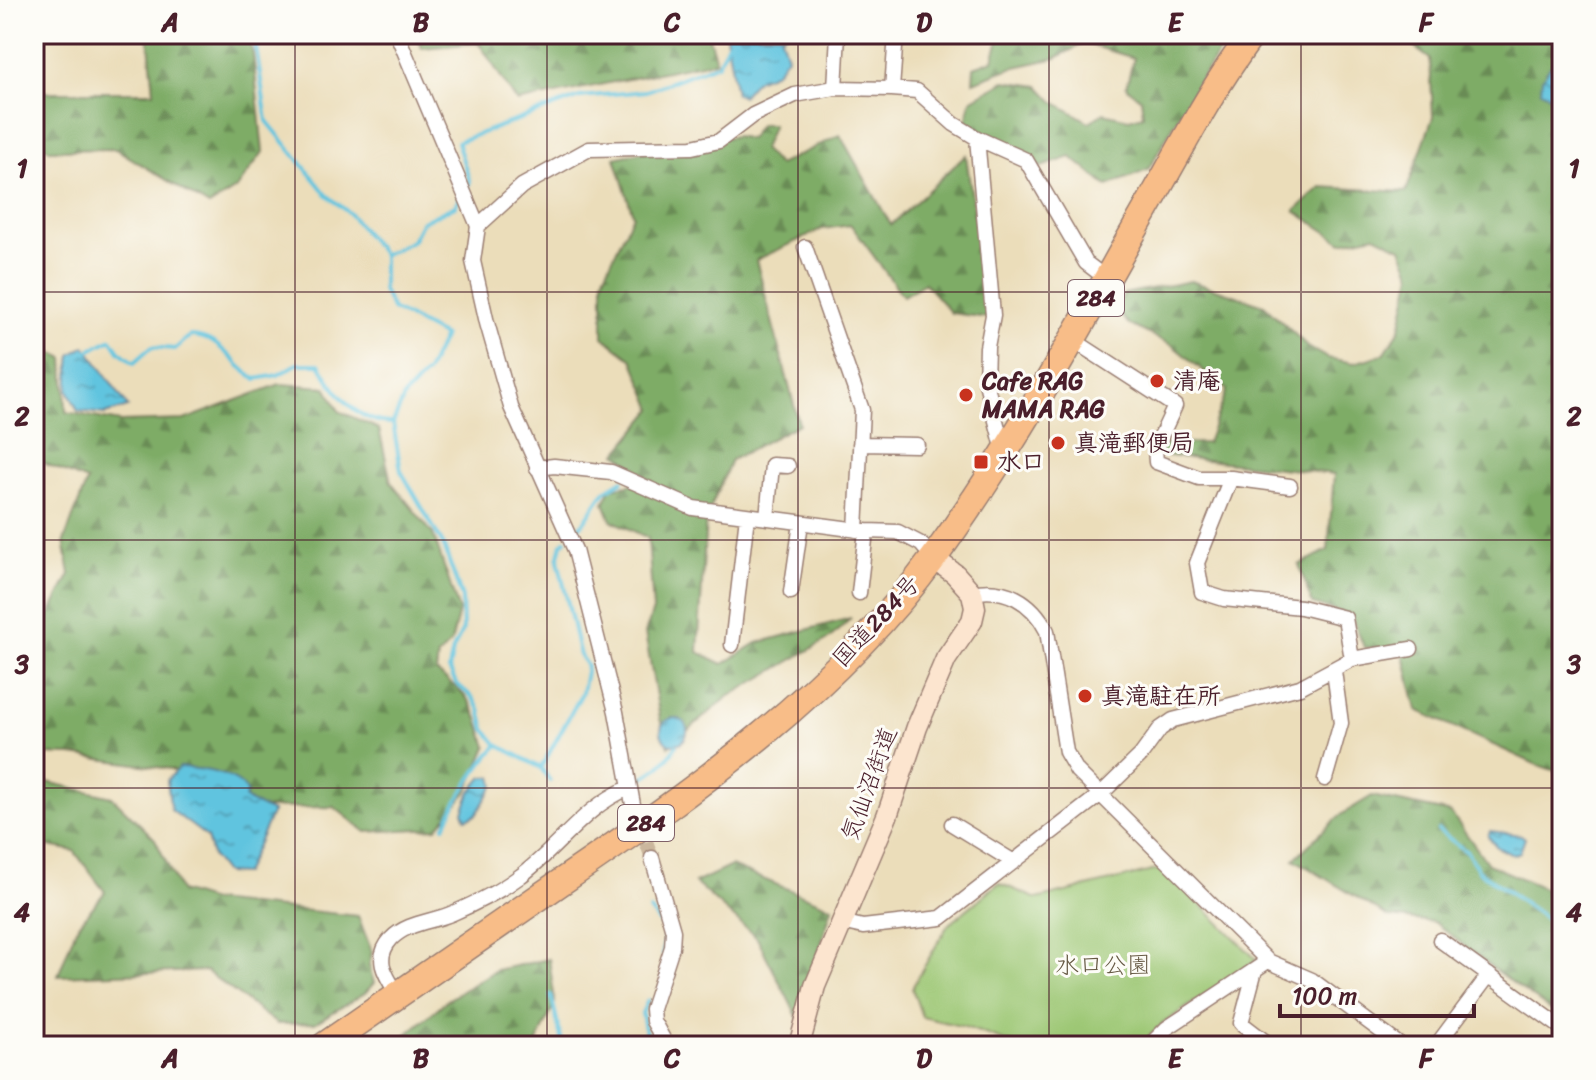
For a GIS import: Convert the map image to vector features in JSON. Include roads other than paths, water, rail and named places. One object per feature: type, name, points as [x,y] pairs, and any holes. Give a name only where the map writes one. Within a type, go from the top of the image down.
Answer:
[{"type":"highway","name":"国道284号","points":[[324,1046],[672,806],[789,711],[876,627],[933,558],[1004,451],[1073,340],[1191,131],[1252,34]]},
{"type":"street","points":[[397,34],[478,226],[473,261],[487,323],[511,407],[575,550],[616,712],[634,810]]},
{"type":"street","points":[[835,88],[838,34]]},
{"type":"street","points":[[892,89],[896,34]]},
{"type":"street","points":[[478,226],[522,186],[589,149],[692,147],[719,141],[753,115],[795,95],[835,88],[917,91],[954,124],[1026,160],[1086,263],[1107,279]]},
{"type":"street","points":[[977,138],[993,315],[987,347],[986,383],[1004,451]]},
{"type":"street","points":[[805,247],[862,410],[859,593]]},
{"type":"street","points":[[1073,340],[1175,406],[1155,449],[1156,462],[1199,478],[1231,478],[1290,486]]},
{"type":"street","points":[[860,444],[917,445]]},
{"type":"street","points":[[767,518],[772,465],[788,466]]},
{"type":"street","points":[[537,468],[554,466],[611,472],[693,508],[898,532],[921,544],[972,593],[986,590],[1013,595],[1039,614],[1047,631],[1066,752],[1077,771],[1268,961],[1312,980],[1401,1046]]},
{"type":"street","points":[[1231,478],[1197,563],[1202,592],[1224,599],[1301,607],[1345,618],[1352,659]]},
{"type":"street","points":[[732,645],[747,516]]},
{"type":"street","points":[[791,592],[801,523]]},
{"type":"street","name":"気仙沼街道","points":[[799,1046],[815,986],[887,816],[934,686],[946,659],[972,621],[975,608],[972,593]]},
{"type":"street","points":[[841,922],[863,927],[941,918],[1101,794],[1141,755],[1160,729],[1173,720],[1300,687],[1352,659],[1411,649]]},
{"type":"street","points":[[1325,779],[1341,723],[1334,671]]},
{"type":"street","points":[[398,995],[381,962],[391,939],[408,927],[453,913],[519,877],[591,809],[629,788]]},
{"type":"street","points":[[952,824],[1014,862]]},
{"type":"street","points":[[652,858],[673,931],[672,947],[652,1009],[653,1021],[667,1046]]},
{"type":"street","points":[[1440,940],[1562,1028]]},
{"type":"street","points":[[1149,1046],[1167,1028],[1268,961]]},
{"type":"street","points":[[1255,970],[1241,1023],[1271,1046]]},
{"type":"street","points":[[1436,1046],[1489,975]]},
{"type":"water","points":[[785,34],[781,37],[787,56],[776,72],[756,80],[742,96],[736,94],[726,36]]},
{"type":"water","points":[[1551,65],[1562,68],[1562,102],[1541,91],[1542,79]]},
{"type":"water","points":[[85,346],[128,407],[105,414],[78,411],[68,390],[71,355]]},
{"type":"water","points":[[674,718],[683,722],[687,731],[683,740],[674,744],[665,740],[661,731],[665,722]]},
{"type":"water","points":[[180,767],[216,773],[234,780],[247,791],[245,799],[272,812],[244,874],[225,873],[212,856],[207,837],[171,810],[167,780]]},
{"type":"water","points":[[483,777],[492,777],[494,785],[476,815],[466,819],[463,812],[471,791]]},
{"type":"water","points":[[1490,831],[1521,835],[1525,838],[1520,852],[1513,855],[1497,847],[1488,836]]},
{"type":"waterway","points":[[254,34],[267,121],[327,195],[349,213],[383,255],[383,290],[392,309],[444,336],[427,372],[405,395],[393,423],[401,471],[443,544],[462,598],[463,629],[453,650],[449,669],[456,683],[480,709],[485,729],[498,745]]},
{"type":"waterway","points":[[466,188],[470,182],[457,142],[580,97],[646,91],[718,64],[728,43]]},
{"type":"waterway","points":[[383,255],[412,241],[422,222],[455,206],[461,195]]},
{"type":"waterway","points":[[89,351],[111,339],[119,351],[134,363],[152,347],[175,349],[190,336],[201,337],[218,346],[256,379],[278,375],[297,364],[319,364],[340,395],[358,412],[380,422],[393,423]]},
{"type":"waterway","points":[[572,534],[605,491],[623,480]]},
{"type":"waterway","points":[[541,768],[582,693],[587,666],[580,656],[558,560],[566,540]]},
{"type":"waterway","points":[[445,826],[468,783],[498,745],[541,768],[550,781]]},
{"type":"waterway","points":[[633,782],[658,768],[676,746]]},
{"type":"waterway","points":[[1438,830],[1467,852],[1479,871],[1562,930]]},
{"type":"waterway","points":[[650,910],[665,929],[663,954]]},
{"type":"waterway","points":[[551,995],[563,1046]]},
{"type":"waterway","points":[[648,1000],[642,1013],[648,1046]]},
{"type":"tunnel","points":[[639,822],[652,858]]},
{"type":"place","name":"清庵","points":[[1157,381]]},
{"type":"place","name":"Cafe RAG MAMA RAG","points":[[966,395]]},
{"type":"place","name":"真滝郵便局","points":[[1058,443]]},
{"type":"place","name":"水口","points":[[981,462]]},
{"type":"place","name":"真滝駐在所","points":[[1085,696]]},
{"type":"park label","name":"水口公園","points":[[1103,965]]}]
